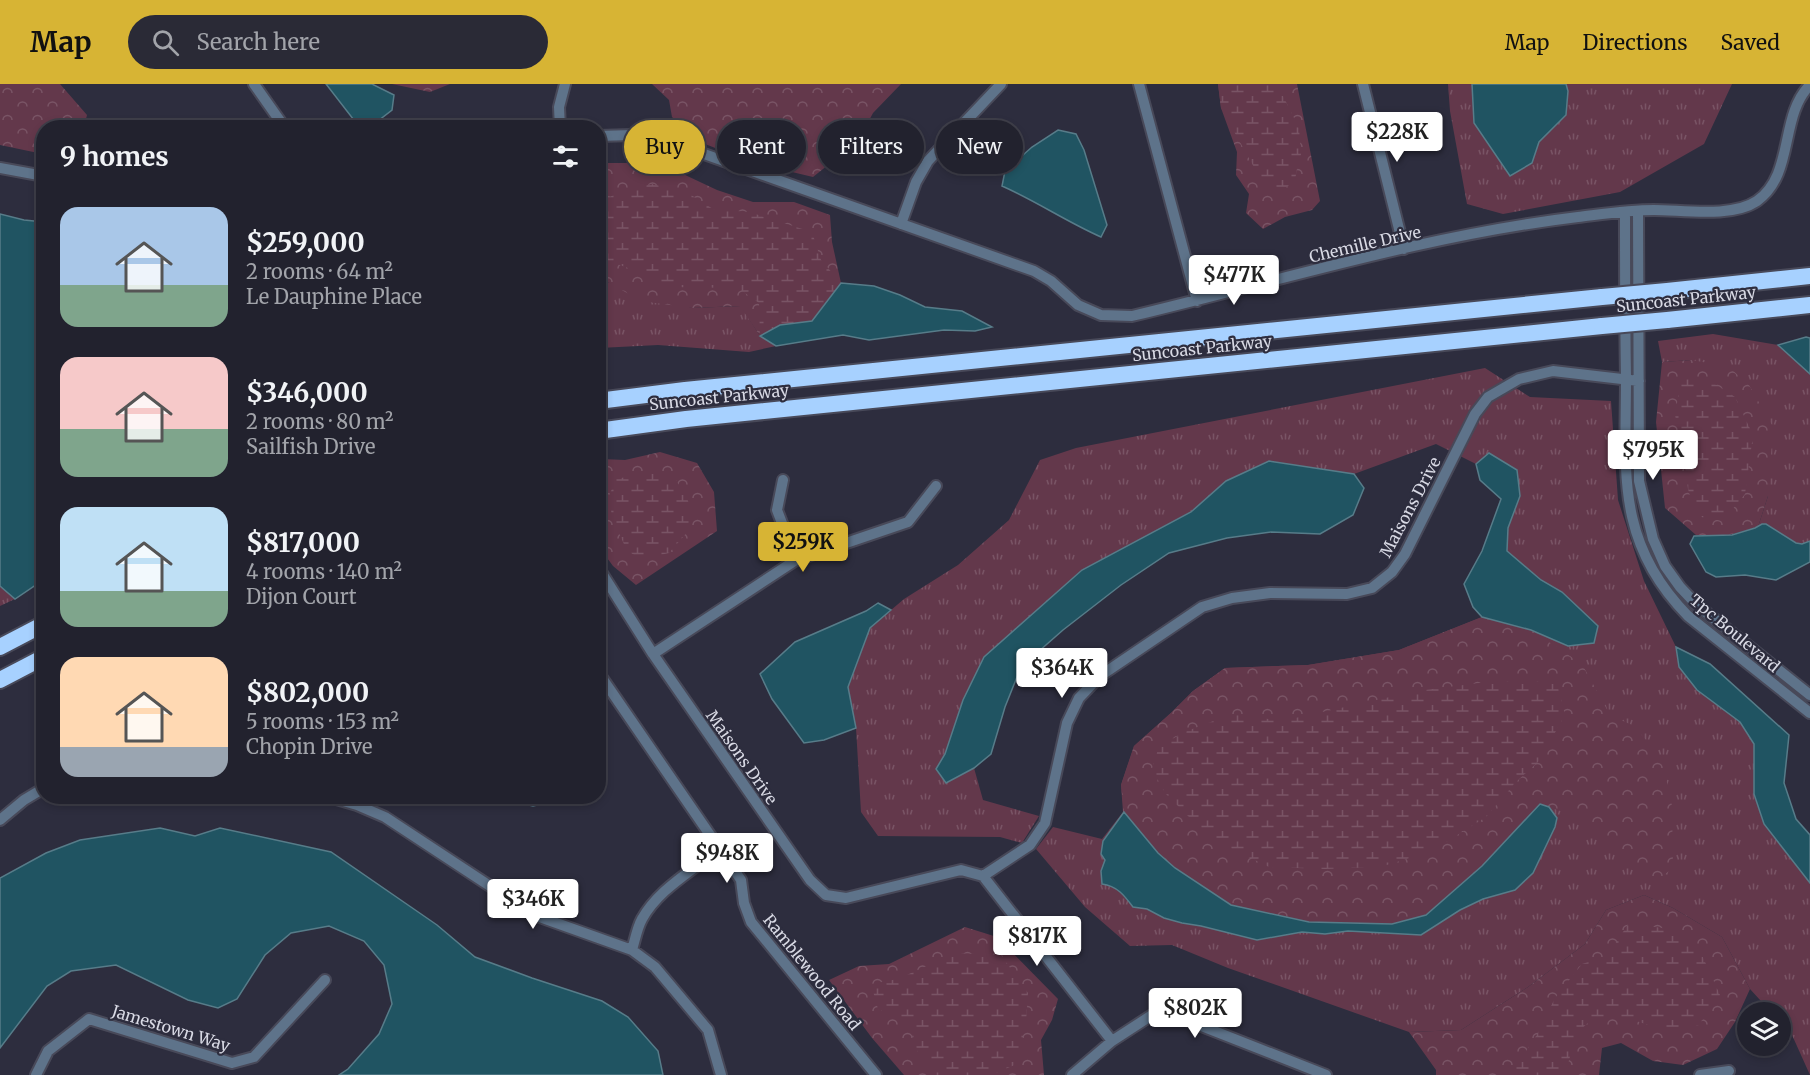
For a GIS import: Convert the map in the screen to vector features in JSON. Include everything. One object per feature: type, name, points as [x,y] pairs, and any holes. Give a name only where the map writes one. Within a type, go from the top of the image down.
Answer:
[{"type":"highway","name":"Suncoast Parkway","points":[[606,400],[1810,276]]},
{"type":"highway","name":"Suncoast Parkway","points":[[606,429],[686,418],[1810,305]]},
{"type":"highway","points":[[0,647],[36,628]]},
{"type":"highway","points":[[0,680],[36,661]]},
{"type":"street","points":[[254,84],[279,120]]},
{"type":"street","points":[[560,120],[559,107],[565,84]]},
{"type":"street","points":[[901,224],[916,182],[928,160],[1001,84]]},
{"type":"street","points":[[1139,84],[1142,88],[1197,301]]},
{"type":"street","points":[[1363,84],[1404,249]]},
{"type":"street","name":"Chemille Drive","points":[[606,136],[633,135],[659,138],[1034,271],[1051,281],[1078,305],[1101,315],[1132,316],[1404,249],[1533,223],[1638,211],[1725,212],[1756,201],[1769,188],[1780,171],[1791,120],[1802,93],[1810,85]]},
{"type":"street","points":[[0,168],[36,175]]},
{"type":"street","name":"Tpc Boulevard","points":[[1638,211],[1639,482],[1650,529],[1665,566],[1697,605],[1810,695]]},
{"type":"street","name":"Tpc Boulevard","points":[[1625,212],[1626,490],[1633,525],[1642,550],[1656,577],[1688,616],[1810,713]]},
{"type":"street","name":"Maisons Drive","points":[[606,580],[653,654],[810,880],[826,895],[846,898],[961,870],[983,876],[1030,845],[1045,823],[1067,723],[1079,698],[1100,676],[1202,607],[1232,598],[1270,592],[1347,594],[1372,588],[1392,572],[1405,554],[1475,414],[1488,397],[1519,379],[1553,371],[1639,381]]},
{"type":"street","points":[[783,480],[777,510],[796,560]]},
{"type":"street","points":[[653,654],[796,560],[908,522],[936,486]]},
{"type":"street","name":"Ramblewood Road","points":[[606,683],[741,880],[744,903],[751,922],[876,1075]]},
{"type":"street","points":[[0,820],[36,793]]},
{"type":"street","points":[[354,804],[385,817],[534,915],[632,950],[654,967],[708,1030],[721,1075]]},
{"type":"street","points":[[632,950],[641,921],[652,904],[665,890],[704,862],[720,847]]},
{"type":"street","points":[[983,876],[1112,1041]]},
{"type":"street","name":"Jamestown Way","points":[[36,1075],[48,1051],[88,1019],[232,1063],[254,1057],[325,980]]},
{"type":"street","points":[[1072,1075],[1112,1041],[1152,1015],[1171,1014],[1326,1075]]},
{"type":"street","points":[[1700,1075],[1729,1071]]},
{"type":"green space","points":[[0,84],[60,84],[87,115],[86,120],[36,120],[36,153],[0,145]]},
{"type":"green space","points":[[392,84],[450,84],[430,92]]},
{"type":"green space","points":[[652,84],[901,84],[873,113],[869,120],[818,120],[818,173],[813,177],[800,174],[806,174],[806,120],[717,120],[717,149],[705,144],[705,120],[675,120],[672,117],[669,100]]},
{"type":"green space","points":[[1218,84],[1297,84],[1320,201],[1312,210],[1285,217],[1263,229],[1246,213],[1249,194],[1236,175],[1237,152],[1221,108]]},
{"type":"green space","points":[[1218,84],[1277,84],[1299,128],[1301,154],[1294,183],[1274,194],[1260,178],[1221,108]]},
{"type":"green space","points":[[1448,84],[1732,84],[1704,144],[1620,192],[1503,214],[1467,204],[1450,111]]},
{"type":"green space","points":[[606,163],[624,163],[624,174],[683,174],[717,190],[753,202],[794,202],[830,215],[832,242],[841,283],[812,321],[780,325],[760,336],[740,306],[692,308],[641,301],[606,281]]},
{"type":"green space","points":[[652,184],[688,193],[713,209],[749,212],[812,232],[821,260],[841,283],[812,321],[780,325],[760,336],[759,303],[738,288],[668,287],[606,260],[606,199],[620,192]]},
{"type":"green space","points":[[606,281],[692,308],[741,306],[760,336],[776,346],[749,352],[658,345],[606,348]]},
{"type":"green space","points":[[1713,334],[1778,345],[1810,374],[1810,546],[1796,545],[1758,527],[1768,496],[1692,360],[1662,362],[1658,341]]},
{"type":"green space","points":[[1692,360],[1729,367],[1749,385],[1773,427],[1768,496],[1758,527],[1725,536],[1696,535],[1665,508],[1656,422],[1662,362]]},
{"type":"green space","points":[[1485,368],[1530,397],[1611,401],[1618,500],[1644,581],[1676,647],[1679,667],[1697,690],[1740,722],[1754,744],[1754,794],[1764,824],[1810,883],[1810,1075],[1791,1034],[1791,1002],[1762,1002],[1750,989],[1722,937],[1673,908],[1644,895],[1606,910],[1585,944],[1528,987],[1461,1030],[1409,1032],[1228,968],[1172,945],[1130,946],[1085,907],[1036,849],[1053,827],[1102,839],[1123,812],[1121,785],[1134,746],[1193,691],[1225,668],[1308,665],[1399,650],[1482,617],[1473,607],[1464,584],[1482,551],[1501,499],[1480,480],[1476,464],[1436,444],[1354,474],[1269,461],[1226,481],[1191,512],[1082,570],[1034,614],[936,769],[946,783],[974,768],[983,800],[1039,816],[1022,843],[1000,837],[878,836],[861,812],[856,728],[848,687],[870,628],[904,599],[958,565],[1009,520],[1040,460],[1076,448]]},
{"type":"green space","points":[[1704,377],[1735,397],[1753,435],[1745,494],[1723,521],[1696,516],[1688,489],[1675,415],[1681,380]]},
{"type":"green space","points":[[660,452],[697,463],[714,492],[717,531],[636,585],[613,566],[606,556],[606,459],[625,460]]},
{"type":"green space","points":[[672,473],[691,506],[689,530],[669,553],[642,559],[627,551],[612,517],[609,496],[616,479],[642,474]]},
{"type":"green space","points":[[0,586],[15,599],[0,606]]},
{"type":"green space","points":[[1482,617],[1531,630],[1582,664],[1610,715],[1634,726],[1662,759],[1672,806],[1673,868],[1656,881],[1619,857],[1566,813],[1540,804],[1482,866],[1426,915],[1392,924],[1309,922],[1231,905],[1175,868],[1158,853],[1124,812],[1121,785],[1134,746],[1193,691],[1225,668],[1308,665],[1399,650]]},
{"type":"green space","points":[[1487,682],[1557,682],[1565,715],[1539,761],[1516,782],[1486,817],[1430,852],[1380,867],[1325,869],[1269,867],[1222,844],[1195,823],[1165,793],[1152,769],[1159,746],[1187,731],[1232,714],[1282,721],[1417,691]]},
{"type":"green space","points":[[1644,895],[1673,908],[1722,937],[1750,989],[1744,1002],[1737,1002],[1737,1018],[1717,1049],[1683,1065],[1653,1061],[1621,1043],[1602,1048],[1599,1075],[1436,1075],[1436,1070],[1409,1032],[1461,1030],[1528,987],[1585,944],[1606,910]]},
{"type":"green space","points":[[1629,923],[1668,929],[1701,953],[1720,995],[1699,1025],[1667,1031],[1630,1019],[1592,1019],[1576,1034],[1565,1075],[1510,1075],[1538,1033],[1555,998],[1582,964],[1607,956]]},
{"type":"green space","points":[[965,927],[997,937],[1058,999],[1052,1020],[1041,1040],[1044,1075],[904,1075],[872,1038],[829,980],[859,966],[889,964]]},
{"type":"green space","points":[[955,953],[1001,955],[1028,993],[1026,1022],[1017,1064],[991,1075],[935,1075],[918,1053],[908,1024],[878,1009],[871,984],[898,979]]},
{"type":"water","points":[[326,84],[372,84],[394,95],[392,110],[379,120],[354,120]]},
{"type":"water","points":[[1472,84],[1566,84],[1568,91],[1566,115],[1539,142],[1532,163],[1510,176],[1474,123]]},
{"type":"water","points":[[1058,130],[1076,134],[1084,150],[1107,225],[1101,237],[1002,186],[1004,174],[1023,174],[1023,155]]},
{"type":"water","points":[[0,214],[36,221],[36,585],[15,599],[0,586]]},
{"type":"water","points":[[841,283],[874,286],[925,307],[962,311],[992,327],[975,331],[944,330],[869,340],[843,335],[776,346],[760,336],[780,325],[812,321]]},
{"type":"water","points":[[1806,337],[1810,338],[1810,374],[1778,345]]},
{"type":"water","points":[[1489,453],[1517,470],[1520,496],[1508,528],[1507,551],[1541,580],[1562,592],[1598,626],[1594,643],[1568,646],[1531,630],[1482,617],[1473,607],[1464,584],[1482,551],[1501,499],[1480,480],[1476,464]]},
{"type":"water","points":[[1269,461],[1354,474],[1364,488],[1353,515],[1320,534],[1271,532],[1227,538],[1169,553],[1121,585],[1063,630],[1021,667],[1005,707],[991,754],[974,768],[946,783],[936,769],[945,754],[963,700],[984,657],[1082,570],[1191,512],[1226,481]]},
{"type":"water","points":[[1766,524],[1796,543],[1802,544],[1810,541],[1810,562],[1776,580],[1745,575],[1716,577],[1706,572],[1690,544],[1694,536],[1732,535]]},
{"type":"water","points":[[878,603],[891,610],[870,628],[848,687],[856,728],[824,740],[804,743],[772,699],[760,674],[795,642],[866,611]]},
{"type":"water","points":[[1676,647],[1710,664],[1789,735],[1784,783],[1796,819],[1810,835],[1810,883],[1764,824],[1754,794],[1754,744],[1740,722],[1697,690],[1679,667]]},
{"type":"water","points":[[1540,804],[1549,807],[1557,818],[1533,873],[1515,890],[1483,899],[1460,910],[1421,935],[1348,931],[1325,934],[1302,932],[1257,940],[1182,923],[1164,918],[1147,909],[1133,907],[1120,892],[1102,884],[1101,871],[1105,860],[1101,854],[1103,841],[1124,812],[1158,853],[1175,868],[1231,905],[1309,922],[1392,924],[1426,915],[1482,866]]},
{"type":"water","points":[[160,828],[195,836],[220,828],[331,852],[437,925],[475,957],[602,1001],[628,1017],[658,1051],[663,1075],[339,1075],[348,1069],[379,1034],[392,1004],[384,965],[364,941],[329,926],[291,933],[265,955],[237,999],[218,1008],[188,1000],[116,965],[71,971],[47,986],[0,1048],[0,878],[46,853],[80,840]]}]
